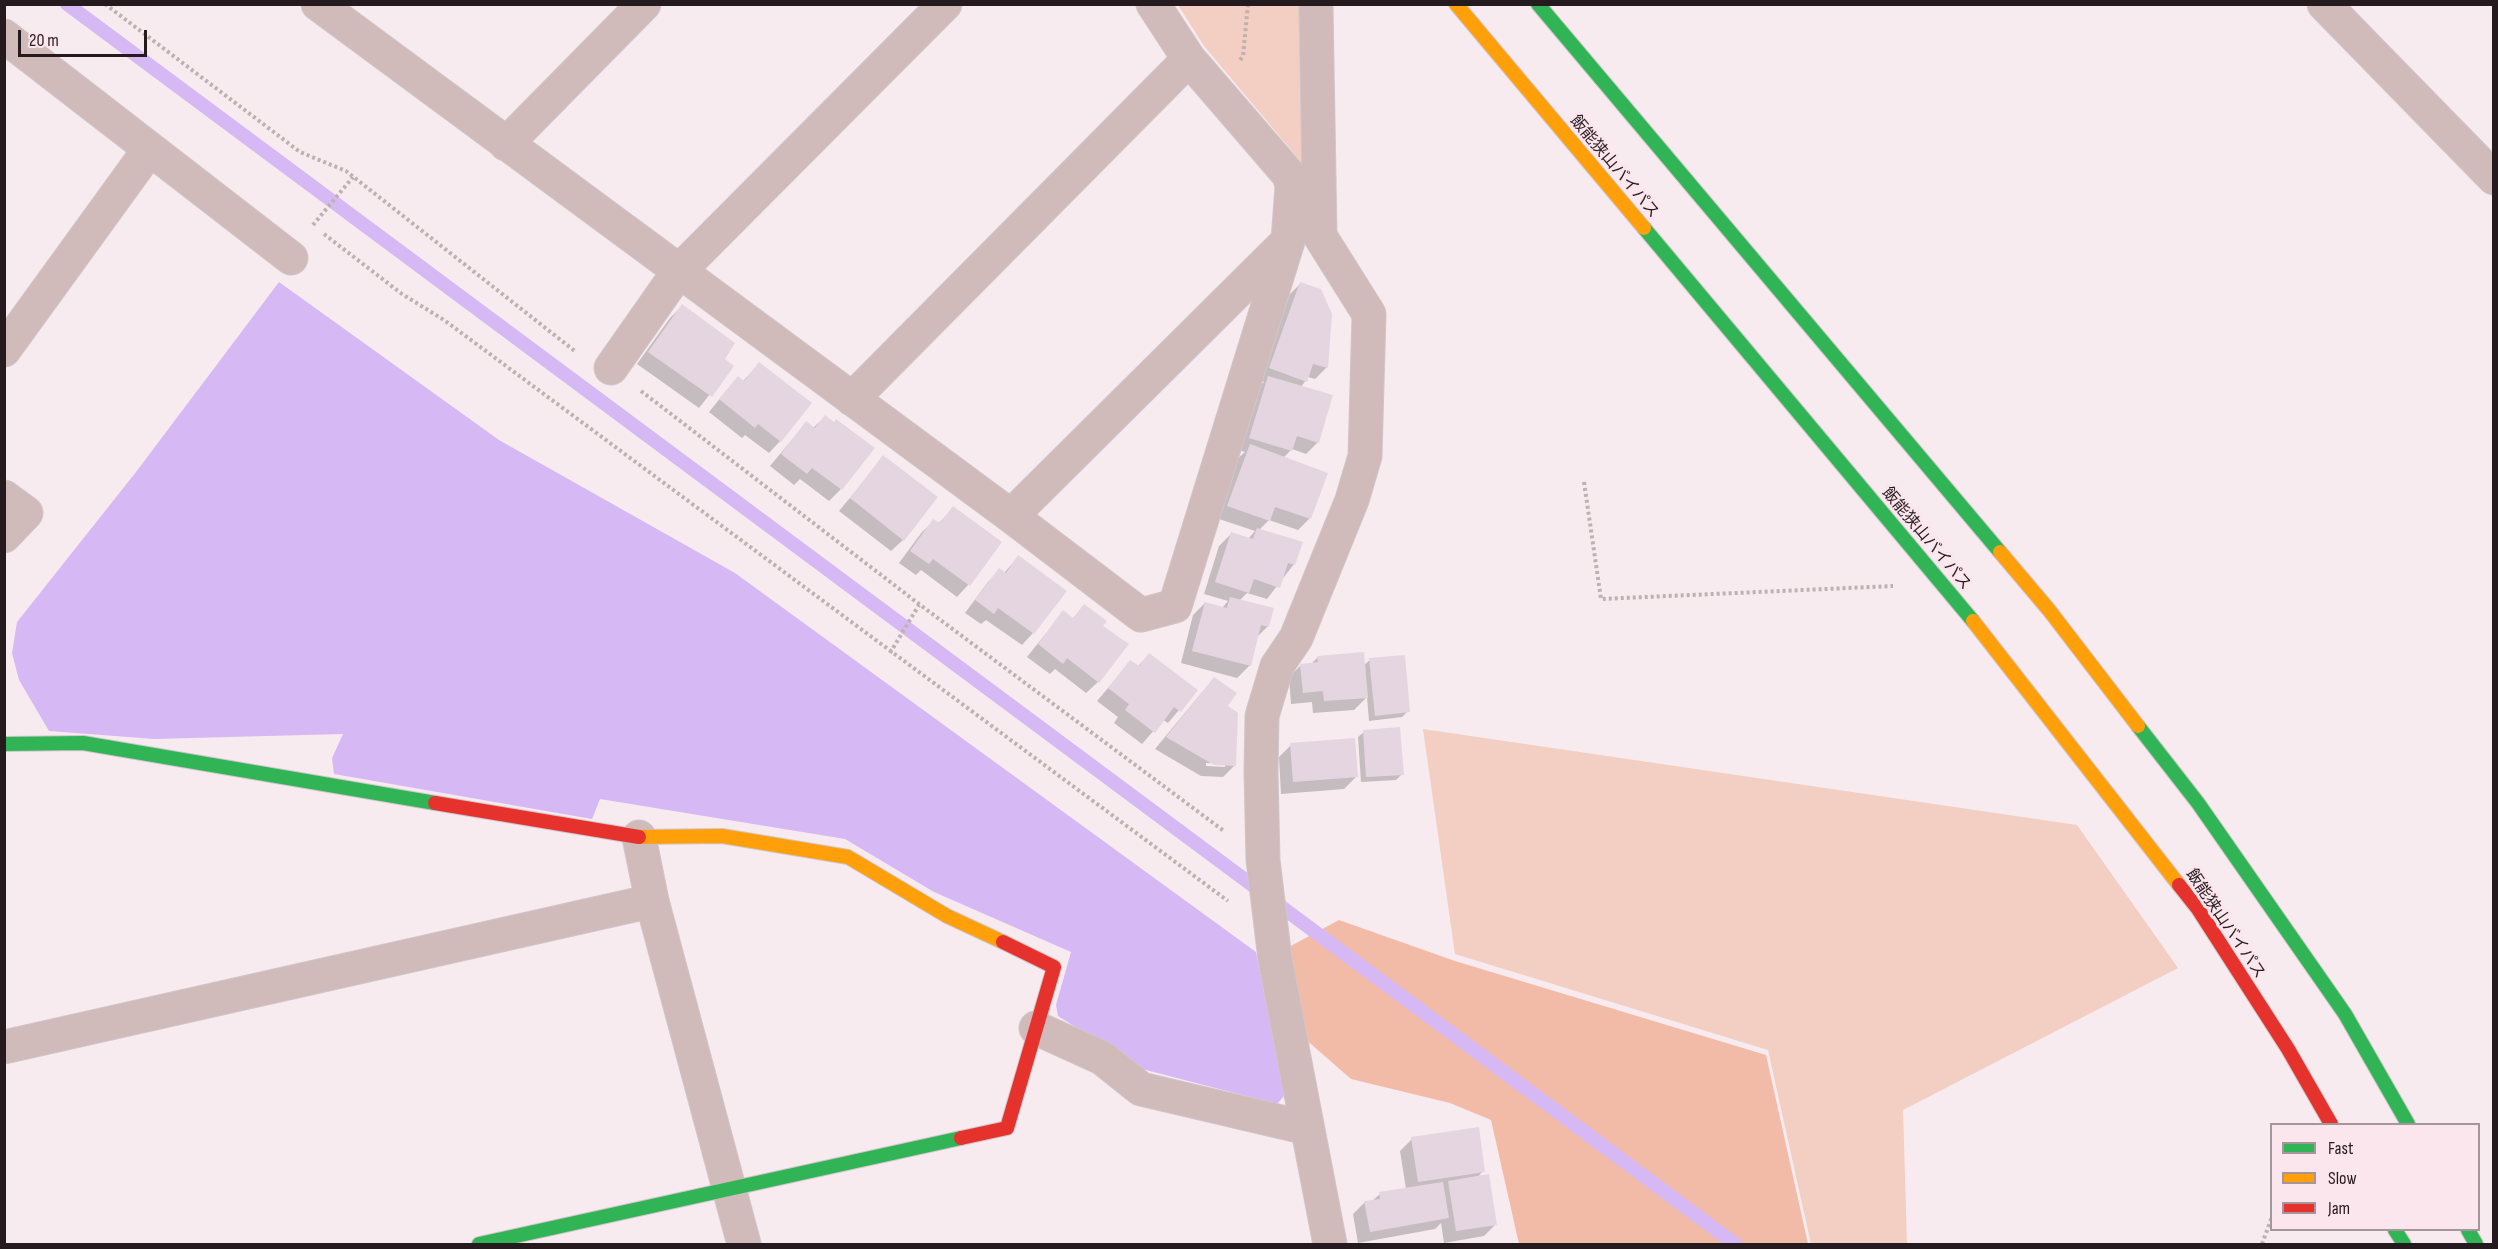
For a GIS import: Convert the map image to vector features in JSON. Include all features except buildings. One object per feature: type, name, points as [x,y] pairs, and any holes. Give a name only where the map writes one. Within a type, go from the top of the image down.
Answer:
[{"type":"main road","name":"飯能狭山バイパス","points":[[1456,4],[2013,669],[2198,909],[2288,1049],[2330,1123]]},
{"type":"main road","points":[[1538,4],[2049,610],[2198,803],[2332,995],[2407,1123]]},
{"type":"main road","points":[[4,744],[83,743],[639,837],[722,836],[848,857],[947,916],[1054,967],[1006,1128],[479,1245]]},
{"type":"main road","points":[[2396,1231],[2404,1245]]},
{"type":"main road","points":[[2469,1231],[2476,1245]]},
{"type":"street","points":[[506,144],[644,4]]},
{"type":"street","points":[[611,368],[679,271],[945,4]]},
{"type":"street","points":[[331,8],[506,144],[1011,516],[1141,615],[1175,606],[1288,241],[1292,186],[1289,175],[1189,59],[1153,4]]},
{"type":"street","points":[[1316,4],[1320,236],[1369,314],[1365,456],[1352,500],[1296,638],[1277,666],[1262,716],[1264,866],[1272,934],[1330,1245]]},
{"type":"street","points":[[2324,4],[2493,178]]},
{"type":"street","points":[[4,36],[291,258]]},
{"type":"street","points":[[852,399],[1189,59]]},
{"type":"street","points":[[4,350],[149,150]]},
{"type":"street","points":[[1011,516],[1288,241]]},
{"type":"street","points":[[4,497],[26,513],[4,536]]},
{"type":"street","points":[[639,837],[652,901],[744,1245]]},
{"type":"street","points":[[4,1047],[652,901]]},
{"type":"street","points":[[1036,1028],[1102,1058],[1141,1089],[1307,1128]]},
{"type":"path","points":[[105,4],[300,152],[345,171],[584,358],[611,368],[918,606],[1264,866]]},
{"type":"path","points":[[1212,83],[1231,70],[1243,56],[1248,4]]},
{"type":"path","points":[[315,223],[353,177]]},
{"type":"path","points":[[303,219],[359,263],[444,320],[1272,934]]},
{"type":"path","points":[[1584,483],[1601,599],[1941,584]]},
{"type":"path","points":[[891,651],[918,606]]},
{"type":"path","points":[[2262,1245],[2270,1220]]},
{"type":"shaded area","points":[[1178,5],[1301,5],[1302,163],[1204,46]]},
{"type":"shaded area","points":[[279,282],[499,440],[735,573],[1256,952],[1285,1095],[1277,1104],[1142,1069],[1058,1016],[1056,1005],[1071,952],[934,892],[845,839],[600,799],[592,819],[334,774],[332,758],[343,734],[154,739],[49,731],[19,680],[12,653],[17,622],[136,472]]},
{"type":"shaded area","points":[[1423,729],[2077,825],[2178,968],[1903,1110],[1907,1244],[1811,1244],[1768,1050],[1455,954]]},
{"type":"shaded area","points":[[1339,920],[1455,961],[1766,1055],[1808,1244],[1519,1244],[1491,1120],[1450,1103],[1351,1079],[1304,1038],[1287,948]]},
{"type":"waterway","points":[[67,4],[1735,1244]]},
{"type":"traffic: fast","points":[[1538,4],[2000,552]]},
{"type":"traffic: fast","points":[[1644,228],[1973,621]]},
{"type":"traffic: fast","points":[[2138,726],[2198,803],[2345,1014],[2407,1123]]},
{"type":"traffic: fast","points":[[4,744],[83,743],[435,803]]},
{"type":"traffic: fast","points":[[479,1244],[961,1138]]},
{"type":"traffic: fast","points":[[2396,1231],[2404,1244]]},
{"type":"traffic: fast","points":[[2469,1231],[2476,1244]]},
{"type":"traffic: slow","points":[[1456,4],[1644,228]]},
{"type":"traffic: slow","points":[[2000,552],[2049,610],[2138,726]]},
{"type":"traffic: slow","points":[[1973,621],[2179,885]]},
{"type":"traffic: slow","points":[[639,837],[722,836],[848,857],[947,916],[1003,942]]},
{"type":"traffic: jam","points":[[435,803],[639,837]]},
{"type":"traffic: jam","points":[[2179,885],[2198,909],[2288,1049],[2330,1123]]},
{"type":"traffic: jam","points":[[961,1138],[1007,1128],[1054,967],[1003,942]]}]
